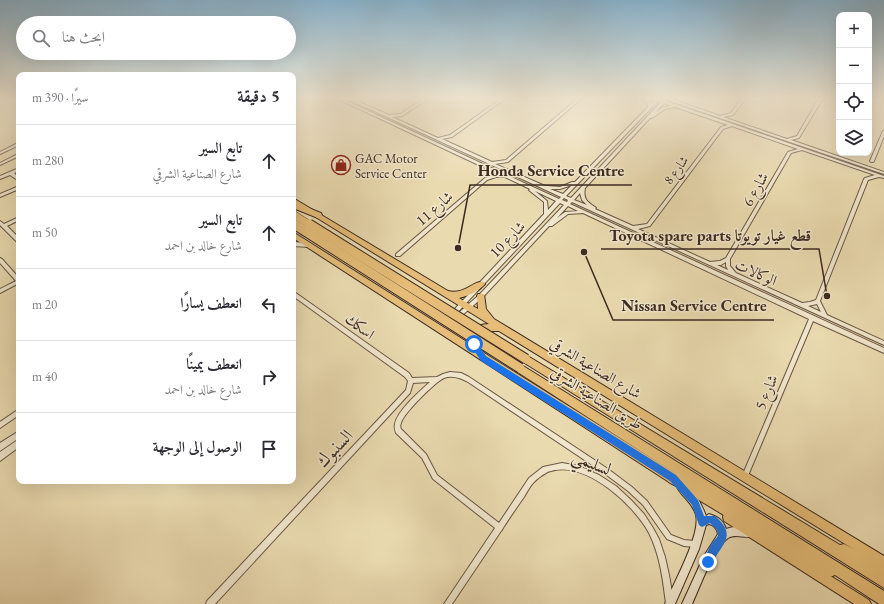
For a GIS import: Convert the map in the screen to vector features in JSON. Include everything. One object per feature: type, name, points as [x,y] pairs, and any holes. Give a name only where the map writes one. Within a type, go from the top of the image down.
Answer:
[{"type":"highway","points":[[296,206],[318,215]]},
{"type":"highway","name":"طريق الصناعية الشرقي","points":[[296,216],[884,599]]},
{"type":"highway","name":"طريق الصناعية الشرقي","points":[[296,225],[523,363],[808,532],[884,581]]},
{"type":"highway","points":[[673,478],[820,565],[884,599]]},
{"type":"highway","points":[[808,532],[884,571]]},
{"type":"main road","name":"شارع الصناعية الشرقي","points":[[296,202],[884,562]]},
{"type":"main road","points":[[296,237],[458,342],[673,478],[752,533],[865,604]]},
{"type":"main road","points":[[440,291],[459,295],[481,284]]},
{"type":"main road","points":[[406,308],[419,307],[429,302],[432,293],[430,285]]},
{"type":"main road","points":[[481,296],[482,310],[494,324]]},
{"type":"main road","points":[[484,358],[474,344],[473,336],[476,331],[488,326],[513,335]]},
{"type":"main road","points":[[670,604],[695,544],[702,522],[695,503],[673,478]]},
{"type":"main road","points":[[702,522],[709,519],[717,522],[723,531],[723,537]]},
{"type":"main road","points":[[687,604],[715,547],[723,537],[735,532],[752,533]]},
{"type":"street","name":"الوكالات","points":[[399,126],[522,183],[654,238],[884,343]]},
{"type":"street","name":"الوكالات","points":[[409,126],[510,171],[561,199]]},
{"type":"street","points":[[438,139],[451,136],[465,126]]},
{"type":"street","points":[[490,163],[506,161],[547,126]]},
{"type":"street","name":"شارع 10","points":[[465,306],[481,284],[582,176],[632,126]]},
{"type":"street","name":"شارع 10","points":[[451,319],[465,306],[481,296],[640,126]]},
{"type":"street","points":[[722,128],[728,126]]},
{"type":"street","points":[[741,126],[882,174]]},
{"type":"street","points":[[784,141],[798,137],[804,126]]},
{"type":"street","name":"شارع 8","points":[[648,225],[722,128]]},
{"type":"street","points":[[872,161],[884,132]]},
{"type":"street","points":[[450,145],[451,136]]},
{"type":"street","points":[[798,137],[804,148]]},
{"type":"street","points":[[784,141],[790,152],[804,148]]},
{"type":"street","points":[[0,153],[16,145]]},
{"type":"street","name":"شارع 6","points":[[728,259],[790,152]]},
{"type":"street","points":[[0,164],[16,156]]},
{"type":"street","points":[[506,161],[510,171]]},
{"type":"street","points":[[857,165],[872,161]]},
{"type":"street","points":[[872,161],[882,174]]},
{"type":"street","points":[[857,165],[866,179]]},
{"type":"street","points":[[485,166],[489,172],[486,179]]},
{"type":"street","points":[[0,178],[16,170]]},
{"type":"street","points":[[11,173],[16,177]]},
{"type":"street","points":[[866,179],[882,174]]},
{"type":"street","points":[[486,179],[496,176],[509,177]]},
{"type":"street","name":"شارع 10","points":[[536,184],[560,188],[569,186],[582,176]]},
{"type":"street","name":"شارع 11","points":[[398,255],[486,179]]},
{"type":"street","points":[[827,317],[821,309],[818,301],[866,179]]},
{"type":"street","name":"الوكالات","points":[[522,183],[543,198],[547,206],[546,215]]},
{"type":"street","name":"الوكالات","points":[[584,185],[582,192],[584,200],[618,222]]},
{"type":"street","points":[[0,196],[16,188]]},
{"type":"street","name":"الوكالات","points":[[568,202],[585,213],[884,351]]},
{"type":"street","name":"شارع 10","points":[[541,232],[567,213],[585,213]]},
{"type":"street","points":[[16,219],[2,224],[16,238]]},
{"type":"street","points":[[631,228],[648,225],[649,231],[654,238]]},
{"type":"street","points":[[296,244],[309,245]]},
{"type":"street","points":[[707,262],[717,264],[728,259],[728,266],[737,277]]},
{"type":"street","points":[[0,260],[16,278]]},
{"type":"street","points":[[0,291],[16,283]]},
{"type":"street","name":"اسكك","points":[[296,295],[407,375],[411,381]]},
{"type":"street","points":[[800,305],[818,301]]},
{"type":"street","points":[[420,317],[451,319],[458,342]]},
{"type":"street","name":"شارع 5","points":[[745,476],[812,318]]},
{"type":"street","points":[[411,381],[438,379],[446,376],[458,375],[470,380],[606,471],[630,489],[645,503],[669,537],[684,543],[695,544]]},
{"type":"street","points":[[438,379],[400,418],[397,427],[398,431],[424,456],[435,477],[500,528]]},
{"type":"street","name":"السنبوك","points":[[210,604],[408,391],[411,381]]},
{"type":"street","points":[[0,425],[16,414]]},
{"type":"street","points":[[0,447],[16,436]]},
{"type":"street","points":[[0,457],[16,445]]},
{"type":"street","name":"لسليمي","points":[[448,604],[500,528],[530,480],[543,469],[556,465],[565,465],[600,479],[624,497],[641,516],[650,530],[663,559],[670,604]]},
{"type":"place","name":"GAC Motor Service Center","points":[[341,165]]},
{"type":"place","name":"Honda Service Centre","points":[[458,248]]},
{"type":"place","name":"Nissan Service Centre","points":[[584,252]]},
{"type":"place","name":"Toyota spare parts قطع غيار تويوتا","points":[[827,296]]},
{"type":"route","points":[[474,344],[476,349],[484,358],[673,478],[687,492],[695,503],[700,512],[702,522],[706,519],[712,519],[722,528],[723,537],[715,547],[708,562]]}]
